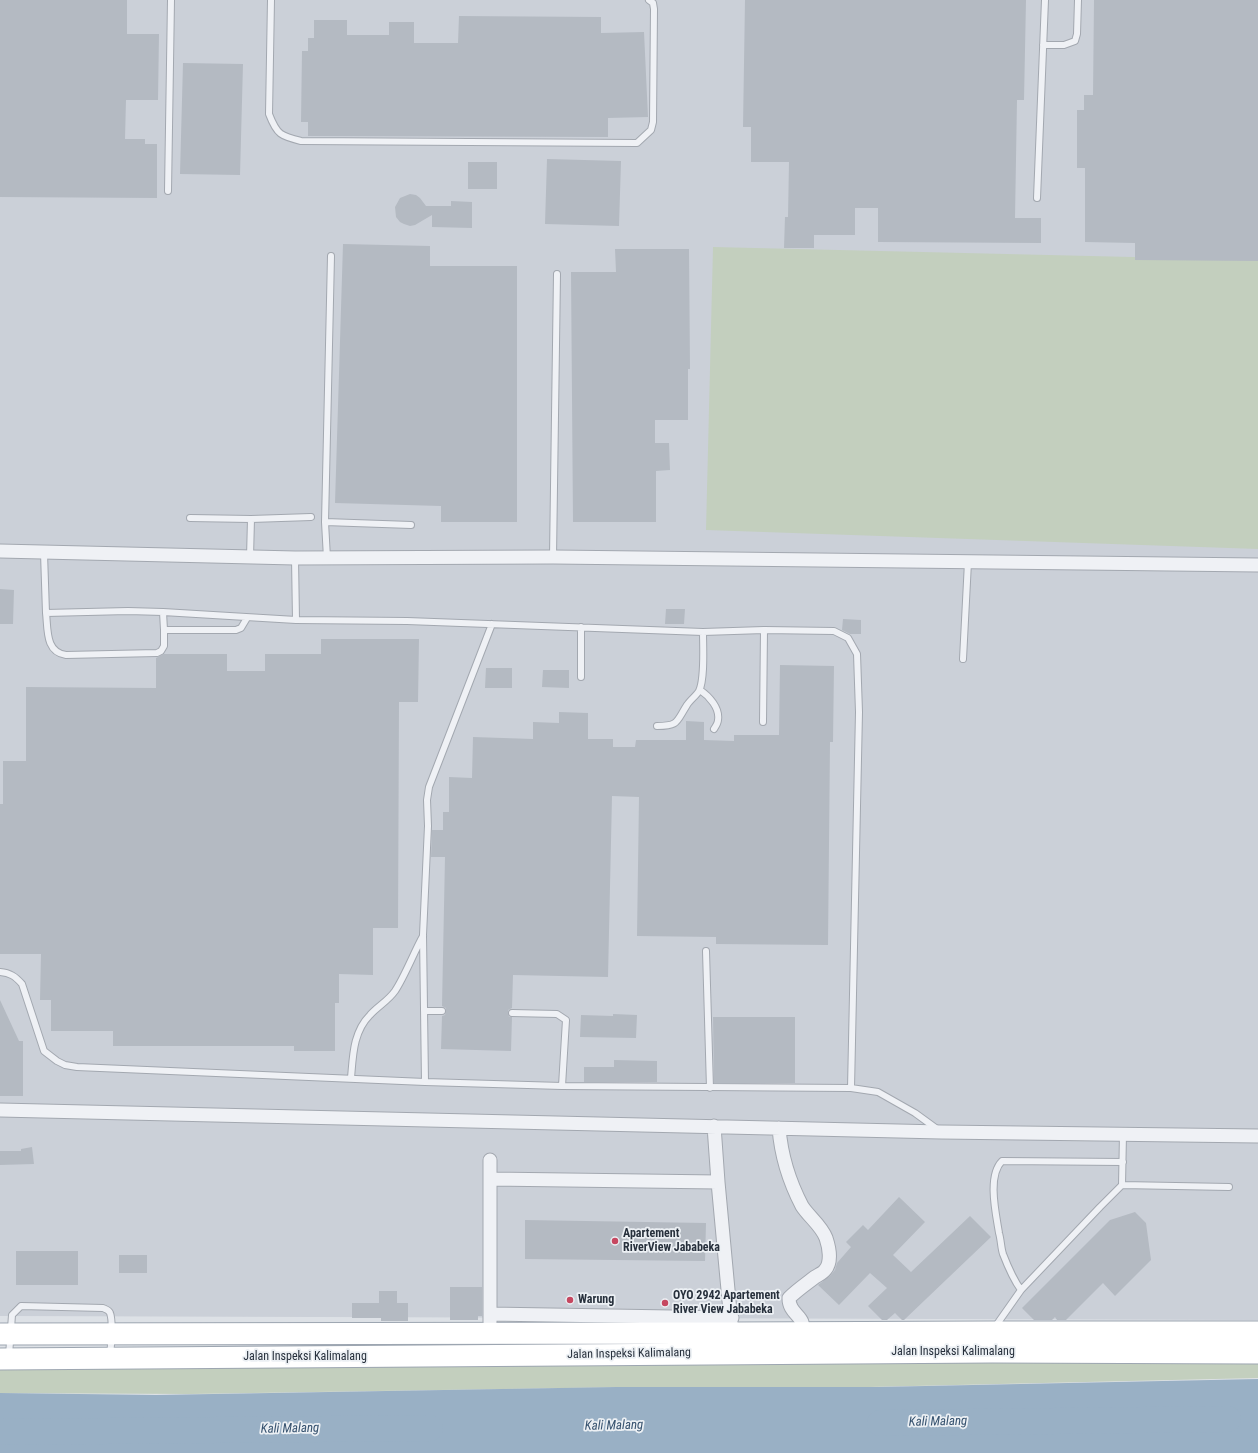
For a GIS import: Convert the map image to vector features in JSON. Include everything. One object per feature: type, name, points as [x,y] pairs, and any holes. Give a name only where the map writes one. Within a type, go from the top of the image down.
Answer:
[{"type":"main road","name":"Jalan Inspeksi Kalimalang","points":[[5,1334],[111,1334],[490,1323],[732,1326],[802,1333],[1258,1353]]},
{"type":"main road","name":"Jalan Inspeksi Kalimalang","points":[[4,1359],[992,1342],[1258,1332]]},
{"type":"street","points":[[0,551],[295,558],[553,557],[1258,565]]},
{"type":"street","points":[[0,1110],[941,1132],[1258,1136]]},
{"type":"street","points":[[714,1126],[732,1326]]},
{"type":"street","points":[[779,1128],[780,1143],[792,1181],[803,1207],[817,1223],[826,1237],[829,1251],[829,1260],[826,1270],[796,1290],[789,1298],[791,1310],[803,1322],[804,1326],[802,1333]]},
{"type":"street","points":[[490,1160],[490,1323]]},
{"type":"street","points":[[491,1179],[718,1182]]},
{"type":"lane","points":[[168,191],[171,0]]},
{"type":"lane","points":[[271,0],[270,114],[274,127],[284,137],[301,141],[630,143],[637,143],[642,140],[651,130],[653,122],[654,9],[653,3],[649,0]]},
{"type":"lane","points":[[1037,198],[1045,0]]},
{"type":"lane","points":[[1043,45],[1064,45],[1075,40],[1077,34],[1078,0]]},
{"type":"lane","points":[[327,558],[325,522],[331,256]]},
{"type":"lane","points":[[553,557],[558,274]]},
{"type":"lane","points":[[190,518],[251,519],[311,517]]},
{"type":"lane","points":[[250,557],[251,519]]},
{"type":"lane","points":[[325,522],[411,525]]},
{"type":"lane","points":[[44,553],[46,613],[50,645],[55,651],[61,654],[157,653],[161,651],[164,646],[163,612]]},
{"type":"lane","points":[[295,558],[296,620]]},
{"type":"lane","points":[[963,659],[968,562]]},
{"type":"lane","points":[[46,613],[128,611],[163,612],[296,620],[407,621],[703,632],[764,630],[834,631],[848,638],[857,654],[859,720],[851,1088]]},
{"type":"lane","points":[[164,630],[236,630],[241,628],[246,618]]},
{"type":"lane","points":[[425,1082],[423,935],[428,826],[427,800],[430,787],[492,624]]},
{"type":"lane","points":[[581,627],[581,677]]},
{"type":"lane","points":[[763,722],[764,630]]},
{"type":"lane","points":[[657,726],[668,726],[675,724],[688,704],[700,690],[703,667],[703,632]]},
{"type":"lane","points":[[700,690],[714,704],[718,712],[718,719],[714,729]]},
{"type":"lane","points":[[351,1078],[355,1043],[360,1027],[395,991],[423,935]]},
{"type":"lane","points":[[706,951],[710,1088]]},
{"type":"lane","points":[[0,972],[10,973],[22,984],[44,1051],[57,1062],[65,1065],[77,1067],[425,1082],[562,1086],[851,1088],[878,1092],[915,1113],[941,1132]]},
{"type":"lane","points":[[424,1011],[442,1011]]},
{"type":"lane","points":[[512,1013],[557,1014],[566,1020],[562,1086]]},
{"type":"lane","points":[[992,1342],[1021,1290],[1122,1185],[1123,1134]]},
{"type":"lane","points":[[1021,1290],[1012,1275],[1002,1252],[994,1203],[995,1175],[997,1166],[1002,1161],[1122,1162]]},
{"type":"lane","points":[[1122,1185],[1229,1187]]},
{"type":"lane","points":[[4,1359],[5,1334],[12,1315],[21,1306],[103,1308],[107,1310],[110,1313],[110,1358]]},
{"type":"shaded area","points":[[0,0],[1258,0],[1258,1320],[0,1316]]},
{"type":"green space","points":[[713,247],[1258,260],[1258,549],[706,530]]},
{"type":"green space","points":[[1258,1353],[1258,1378],[869,1387],[627,1387],[190,1394],[0,1393],[0,1359]]},
{"type":"water","points":[[1258,1379],[1258,1453],[0,1453],[0,1393],[156,1395],[617,1387],[878,1387]]},
{"type":"building","points":[[0,0],[127,0],[127,34],[159,34],[158,100],[126,100],[125,139],[145,139],[145,144],[157,144],[157,198],[0,197]]},
{"type":"building","points":[[745,0],[1026,0],[1024,100],[1017,100],[1015,218],[1041,218],[1041,243],[878,242],[878,208],[855,208],[855,235],[814,235],[814,248],[784,248],[785,217],[788,217],[789,162],[751,162],[751,127],[743,127]]},
{"type":"building","points":[[1094,0],[1258,0],[1258,261],[1135,260],[1135,243],[1085,242],[1085,168],[1077,168],[1077,110],[1084,110],[1084,95],[1093,95]]},
{"type":"building","points":[[459,16],[601,17],[601,33],[644,32],[648,117],[608,118],[608,137],[308,136],[308,122],[301,122],[302,51],[308,51],[308,38],[314,38],[314,20],[347,20],[347,35],[389,35],[389,22],[414,22],[414,43],[458,43]]},
{"type":"building","points":[[183,63],[243,64],[240,175],[180,174]]},
{"type":"building","points":[[547,159],[621,161],[619,226],[545,224]]},
{"type":"building","points":[[468,162],[497,162],[497,189],[468,189]]},
{"type":"building","points":[[410,194],[416,195],[420,198],[426,206],[451,206],[451,201],[472,202],[472,228],[432,227],[432,215],[415,225],[410,226],[400,222],[396,217],[395,207],[400,198]]},
{"type":"building","points":[[343,244],[430,246],[430,266],[517,266],[517,522],[441,522],[441,506],[335,503]]},
{"type":"building","points":[[615,249],[689,249],[690,369],[688,369],[688,420],[655,420],[655,443],[669,443],[670,470],[656,471],[656,522],[573,522],[571,272],[616,272]]},
{"type":"building","points":[[0,589],[14,590],[13,624],[0,624]]},
{"type":"building","points":[[666,609],[685,609],[684,624],[665,624]]},
{"type":"building","points":[[843,619],[861,620],[861,634],[850,634],[842,630]]},
{"type":"building","points":[[321,639],[419,639],[418,702],[399,702],[398,928],[373,928],[373,975],[339,974],[339,1003],[335,1003],[335,1051],[294,1051],[294,1046],[113,1046],[113,1031],[51,1031],[51,1000],[40,1000],[41,954],[0,954],[0,804],[3,804],[3,761],[26,761],[26,687],[156,688],[156,658],[164,654],[227,654],[227,671],[265,671],[265,654],[321,654]]},
{"type":"building","points":[[780,665],[834,666],[833,742],[830,742],[828,945],[716,944],[716,937],[637,936],[639,797],[612,796],[608,977],[513,975],[512,1008],[508,1010],[509,1017],[512,1017],[511,1051],[441,1049],[442,1016],[445,1015],[446,1011],[446,1008],[442,1006],[445,857],[431,857],[432,830],[443,830],[443,812],[449,812],[449,777],[472,778],[473,737],[533,739],[533,722],[559,723],[559,712],[588,713],[588,739],[613,739],[613,747],[635,747],[636,740],[686,740],[686,721],[704,722],[704,740],[734,741],[734,735],[779,735]]},
{"type":"building","points":[[486,668],[512,668],[512,688],[485,688]]},
{"type":"building","points":[[543,670],[569,670],[569,688],[542,687]]},
{"type":"building","points":[[0,1000],[19,1041],[23,1041],[23,1096],[0,1096]]},
{"type":"building","points":[[613,1014],[637,1015],[636,1038],[580,1037],[581,1015],[613,1016]]},
{"type":"building","points":[[713,1017],[795,1017],[795,1083],[714,1083]]},
{"type":"building","points":[[614,1060],[657,1061],[657,1082],[584,1082],[584,1067],[614,1067]]},
{"type":"building","points":[[32,1147],[34,1164],[0,1165],[0,1151],[21,1151],[21,1149]]},
{"type":"building","points":[[899,1197],[925,1222],[893,1255],[911,1272],[970,1216],[991,1237],[904,1320],[902,1320],[895,1313],[887,1320],[882,1320],[868,1306],[887,1288],[870,1273],[839,1305],[818,1285],[830,1276],[835,1270],[837,1263],[851,1247],[846,1242],[863,1225],[868,1230]]},
{"type":"building","points":[[1135,1212],[1146,1223],[1151,1260],[1115,1296],[1103,1283],[1066,1320],[1057,1320],[1055,1317],[1052,1320],[1034,1320],[1022,1308],[1110,1220]]},
{"type":"building","name":"Apartement RiverView Jababeka","points":[[525,1220],[706,1223],[705,1261],[525,1259]]},
{"type":"building","points":[[16,1251],[78,1251],[78,1285],[16,1285]]},
{"type":"building","points":[[119,1255],[147,1255],[147,1273],[119,1273]]},
{"type":"building","points":[[450,1287],[482,1287],[482,1316],[478,1316],[478,1320],[450,1320]]},
{"type":"building","points":[[379,1291],[397,1291],[397,1303],[408,1303],[408,1321],[381,1321],[381,1318],[352,1318],[352,1303],[379,1303]]},
{"type":"waterway","name":"Kali Malang","points":[[880,1423],[1228,1419]]},
{"type":"waterway","name":"Kali Malang","points":[[0,1432],[430,1428]]},
{"type":"place","name":"Apartement RiverView Jababeka","points":[[615,1241]]},
{"type":"place","name":"Warung","points":[[570,1300]]},
{"type":"place","name":"OYO 2942 Apartement River View Jababeka","points":[[665,1303]]}]
